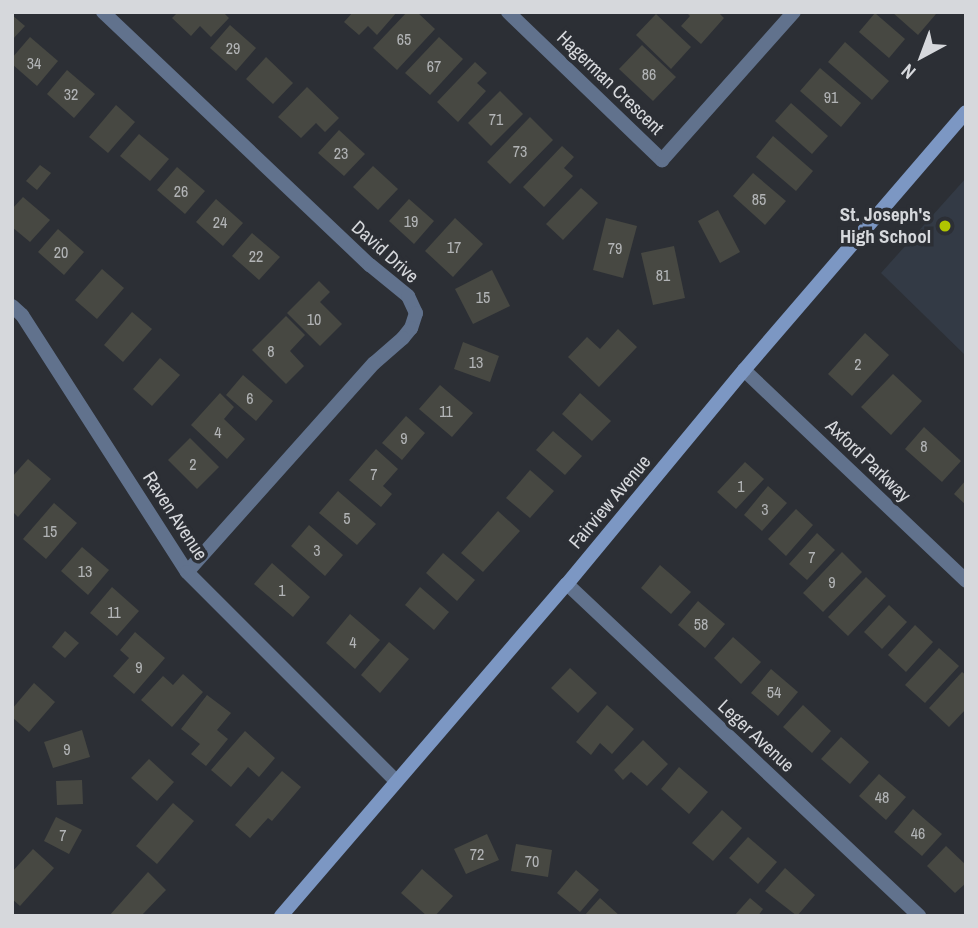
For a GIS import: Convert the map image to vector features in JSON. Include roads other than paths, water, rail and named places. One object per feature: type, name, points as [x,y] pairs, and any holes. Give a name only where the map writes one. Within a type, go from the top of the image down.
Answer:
[{"type":"main road","name":"Fairview Avenue","points":[[281,916],[567,584],[744,370],[966,112]]},
{"type":"street","name":"David Drive","points":[[103,12],[370,265],[408,296],[416,313],[411,328],[403,338],[374,363],[187,572]]},
{"type":"street","name":"Hagerman Crescent","points":[[508,12],[662,160],[794,12]]},
{"type":"street","name":"Raven Avenue","points":[[12,306],[22,315],[187,572],[396,782]]},
{"type":"street","name":"Axford Parkway","points":[[744,370],[966,581]]},
{"type":"street","name":"Leger Avenue","points":[[567,584],[919,916]]},
{"type":"place","name":"St. Joseph's High School","points":[[945,226]]}]
